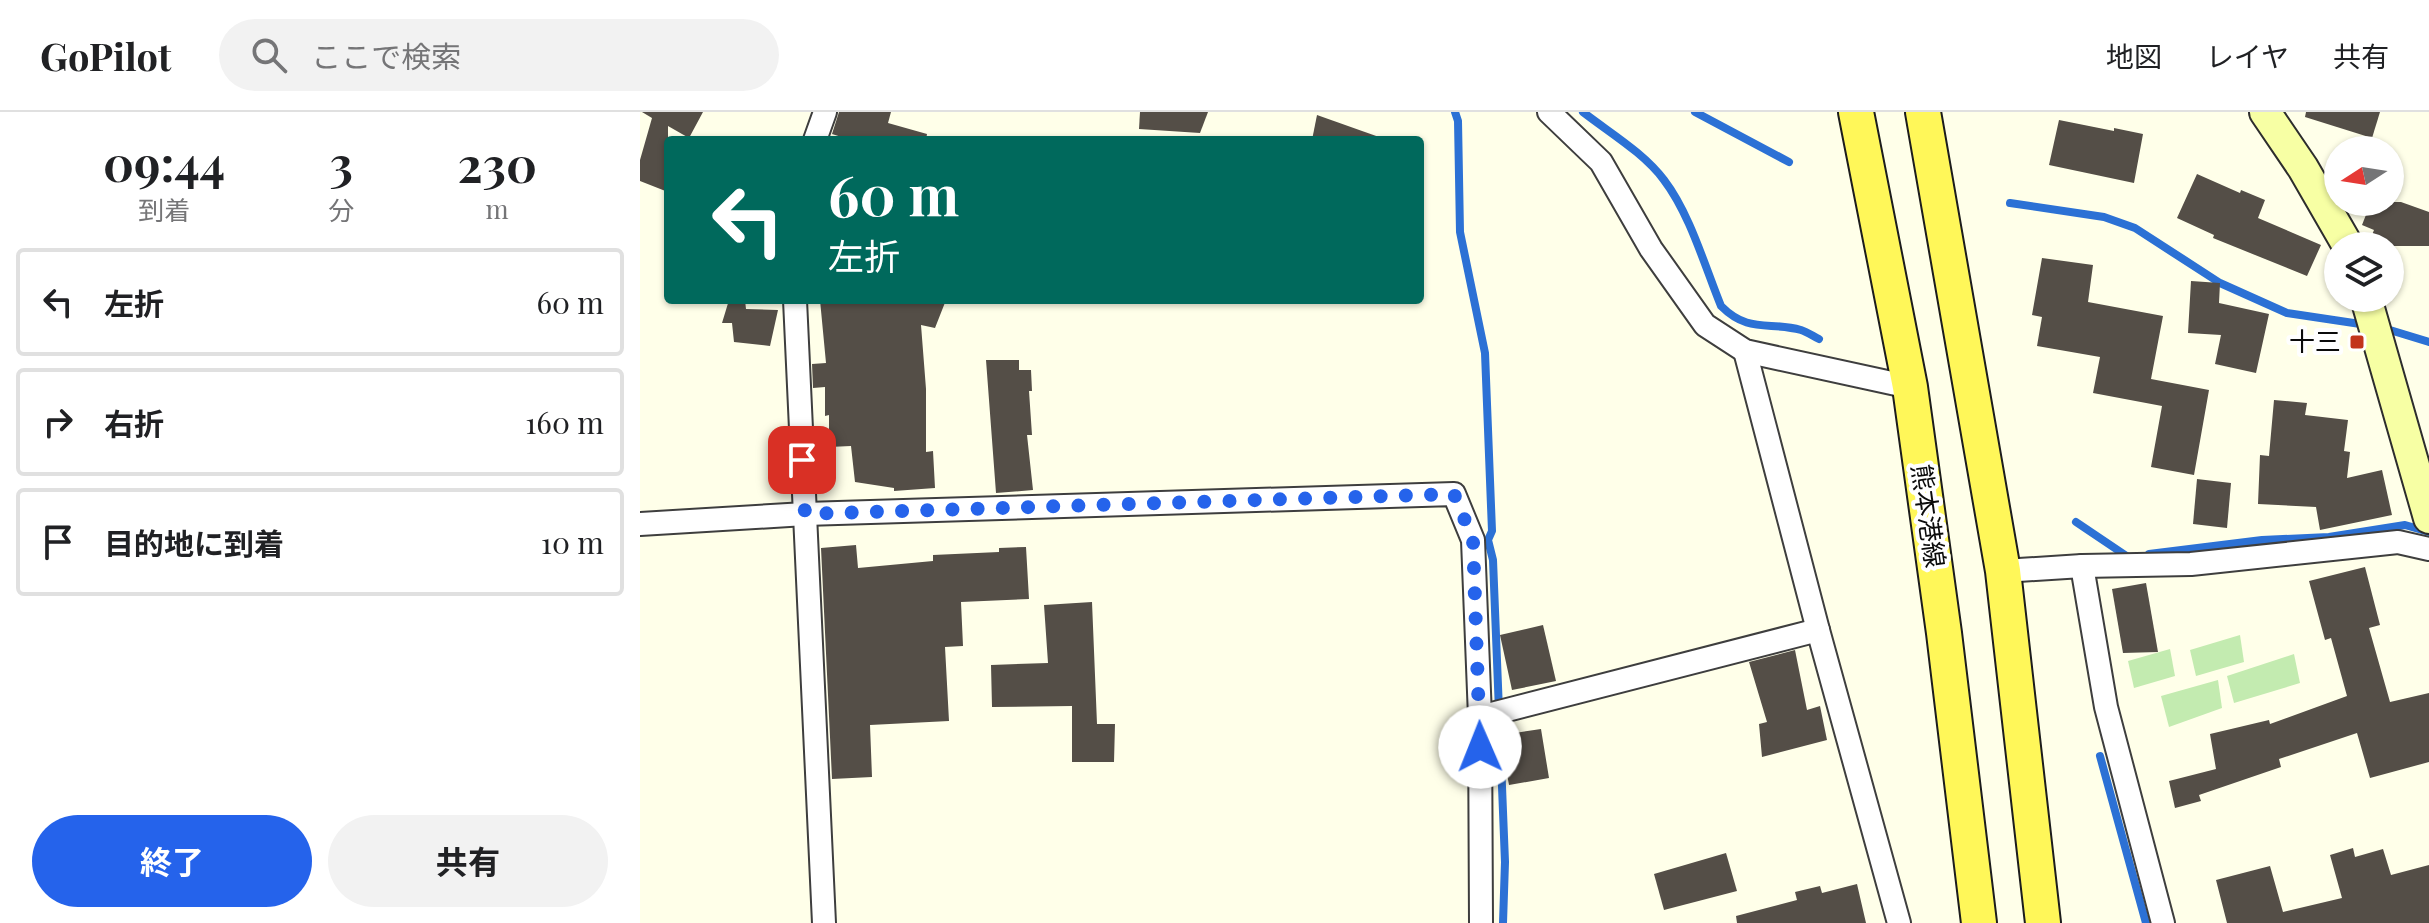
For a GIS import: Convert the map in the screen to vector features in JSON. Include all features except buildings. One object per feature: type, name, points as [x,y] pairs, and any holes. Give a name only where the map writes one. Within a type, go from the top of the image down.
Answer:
[{"type":"main road","name":"熊本港線","points":[[1856,112],[1910,387],[1979,923]]},
{"type":"main road","points":[[1923,112],[2003,571],[2043,923]]},
{"type":"main road","points":[[2265,112],[2303,168],[2340,232]]},
{"type":"main road","points":[[2372,317],[2429,518]]},
{"type":"street","points":[[816,136],[825,112]]},
{"type":"street","points":[[1549,112],[1601,162],[1651,249],[1705,325],[1745,351],[1910,387]]},
{"type":"street","points":[[795,304],[824,923]]},
{"type":"street","points":[[1745,351],[1899,923]]},
{"type":"street","points":[[640,524],[805,514],[1454,494],[1473,540],[1480,717],[1481,923]]},
{"type":"street","points":[[2003,571],[2191,564],[2398,542],[2429,549]]},
{"type":"street","points":[[2082,566],[2106,707],[2163,923]]},
{"type":"street","points":[[1480,717],[1818,630]]},
{"type":"green space","points":[[2240,635],[2244,662],[2196,676],[2190,650]]},
{"type":"green space","points":[[2170,649],[2175,676],[2134,688],[2128,661]]},
{"type":"green space","points":[[2294,654],[2300,683],[2234,703],[2227,676]]},
{"type":"green space","points":[[2218,680],[2222,708],[2169,727],[2161,696]]},
{"type":"waterway","points":[[1455,112],[1458,121],[1460,232],[1485,353],[1492,531],[1488,540],[1493,560],[1505,862],[1503,923]]},
{"type":"waterway","points":[[1583,112],[1637,152],[1664,180],[1689,225],[1721,306],[1750,324],[1801,330],[1819,339]]},
{"type":"waterway","points":[[1695,112],[1789,162]]},
{"type":"waterway","points":[[2010,203],[2104,217],[2135,228],[2220,283],[2287,313],[2367,325]]},
{"type":"waterway","points":[[2380,327],[2429,342]]},
{"type":"waterway","points":[[2076,522],[2128,557]]},
{"type":"waterway","points":[[2149,554],[2262,540],[2329,537],[2405,525],[2429,532]]},
{"type":"waterway","points":[[2100,756],[2146,923]]},
{"type":"place","name":"十三","points":[[2357,342]]},
{"type":"route","points":[[802,460],[805,514],[1454,494],[1473,540],[1480,747]]}]
